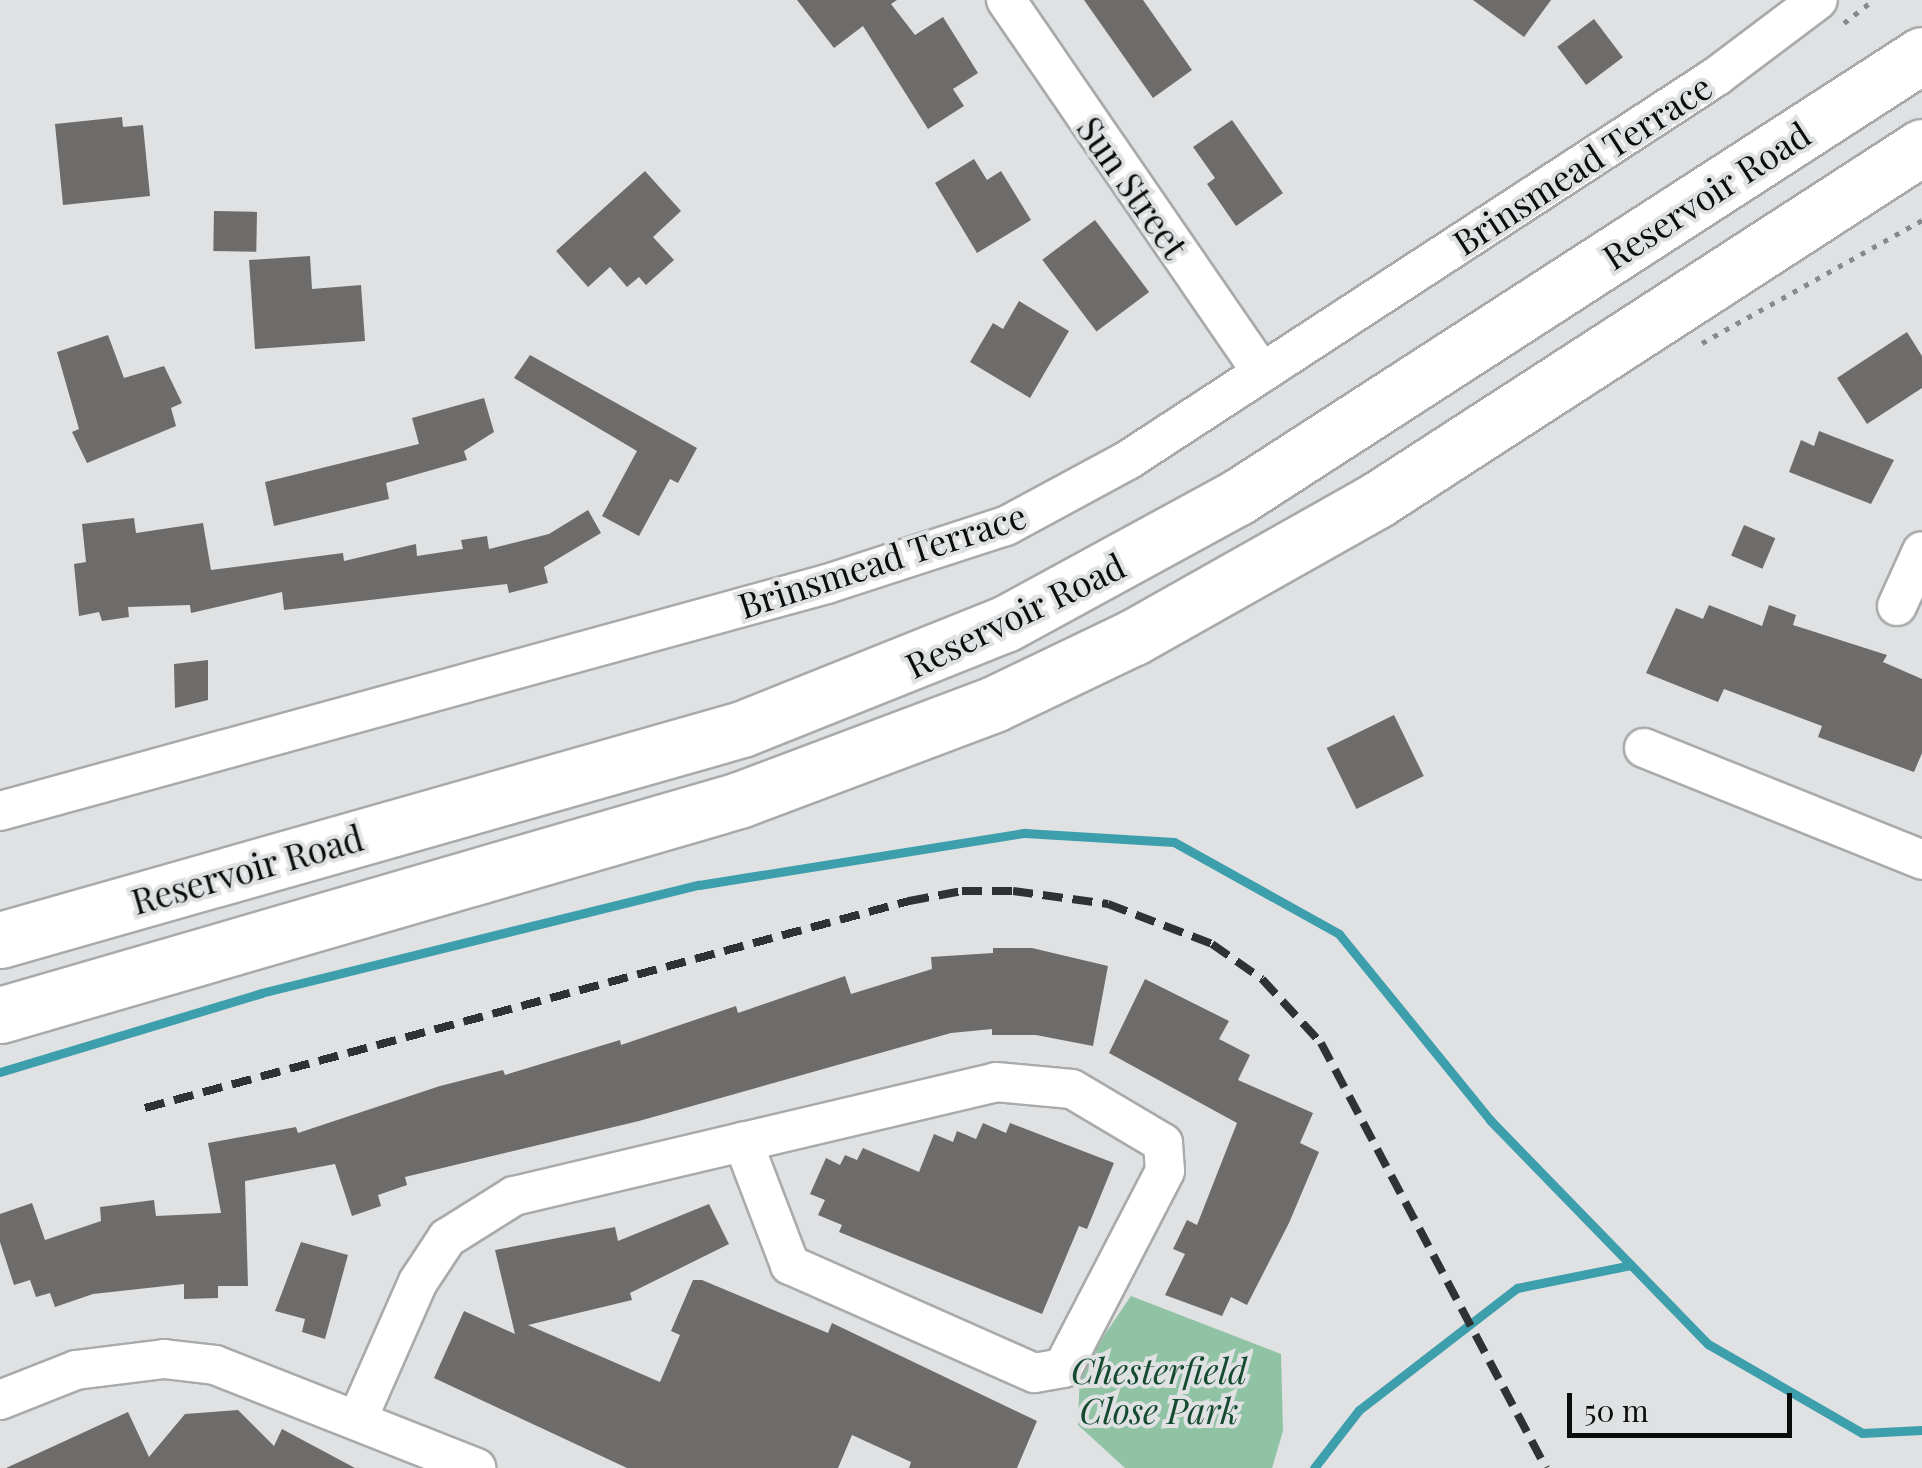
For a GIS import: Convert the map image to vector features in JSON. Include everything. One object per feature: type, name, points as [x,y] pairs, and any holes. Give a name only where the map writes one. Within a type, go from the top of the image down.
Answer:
[{"type":"main road","name":"Reservoir Road","points":[[0,940],[742,729],[1005,624],[1238,497],[1922,55]]},
{"type":"main road","name":"Reservoir Road","points":[[0,1015],[740,800],[994,704],[1134,637],[1378,500],[1922,146]]},
{"type":"main road","points":[[0,992],[280,912],[416,892]]},
{"type":"street","name":"Sun Street","points":[[1006,0],[1262,372]]},
{"type":"street","name":"Brinsmead Terrace","points":[[0,812],[827,584],[1006,526],[1074,493],[1717,76],[1807,12]]},
{"type":"street","points":[[1897,606],[1922,550]]},
{"type":"street","points":[[1644,748],[1922,860]]},
{"type":"street","points":[[358,1418],[418,1282],[447,1238],[514,1196],[742,1142],[996,1082],[1072,1089],[1163,1143],[1165,1170],[1063,1368],[1034,1373],[790,1265],[742,1142]]},
{"type":"street","points":[[0,1400],[76,1370],[164,1359],[215,1364],[476,1468]]},
{"type":"path","points":[[1807,12],[1873,0]]},
{"type":"green space","name":"Chesterfield Close Park","points":[[1131,1296],[1281,1354],[1283,1431],[1272,1468],[1125,1468],[1078,1425],[1080,1371]]},
{"type":"building","points":[[797,0],[897,0],[891,4],[915,35],[943,17],[978,73],[953,89],[964,106],[928,129],[863,26],[834,48]]},
{"type":"building","points":[[1084,0],[1143,0],[1192,70],[1153,98]]},
{"type":"building","points":[[1473,0],[1551,0],[1524,37]]},
{"type":"building","points":[[1594,19],[1623,57],[1586,85],[1557,47]]},
{"type":"building","points":[[122,117],[123,127],[143,125],[150,196],[63,205],[55,124]]},
{"type":"building","points":[[1232,120],[1283,193],[1236,226],[1207,184],[1215,178],[1193,147]]},
{"type":"building","points":[[974,159],[987,180],[1001,171],[1031,220],[977,253],[935,183]]},
{"type":"building","points":[[645,171],[681,211],[653,237],[674,260],[646,285],[639,277],[627,287],[610,267],[588,287],[556,251]]},
{"type":"building","points":[[214,211],[257,212],[256,252],[213,251]]},
{"type":"building","points":[[1095,220],[1149,292],[1096,332],[1042,260]]},
{"type":"building","points":[[310,256],[312,289],[361,285],[365,341],[255,349],[249,260]]},
{"type":"building","points":[[1019,301],[1069,331],[1030,398],[970,362],[993,323],[1003,329]]},
{"type":"building","points":[[1907,332],[1922,356],[1922,388],[1867,424],[1837,378]]},
{"type":"building","points":[[108,335],[124,378],[164,366],[182,403],[171,408],[176,426],[87,463],[72,432],[79,429],[57,352]]},
{"type":"building","points":[[530,355],[697,448],[678,483],[670,479],[639,536],[602,516],[637,451],[514,378]]},
{"type":"building","points":[[484,398],[494,432],[464,451],[467,460],[386,483],[389,499],[274,526],[265,482],[419,444],[412,418]]},
{"type":"building","points":[[1819,431],[1894,460],[1871,504],[1789,472],[1801,440],[1814,446]]},
{"type":"building","points":[[588,510],[601,533],[544,567],[548,583],[509,593],[507,584],[284,610],[282,592],[191,613],[190,605],[128,607],[129,617],[102,621],[99,612],[79,616],[74,564],[86,562],[82,524],[134,518],[136,533],[203,523],[211,570],[343,553],[344,561],[416,544],[417,556],[463,549],[461,540],[487,536],[489,549],[549,534]]},
{"type":"building","points":[[1744,525],[1775,538],[1762,569],[1731,555]]},
{"type":"building","points":[[1709,605],[1762,626],[1769,605],[1796,615],[1793,625],[1887,655],[1883,662],[1922,679],[1922,753],[1914,772],[1818,737],[1822,726],[1724,689],[1718,702],[1646,673],[1676,608],[1703,619]]},
{"type":"building","points":[[208,660],[208,700],[175,708],[174,664]]},
{"type":"building","points":[[1394,715],[1424,776],[1356,809],[1327,748]]},
{"type":"building","points":[[993,948],[1032,948],[1108,966],[1093,1046],[1036,1035],[992,1035],[992,1029],[951,1033],[639,1121],[405,1177],[407,1185],[378,1195],[381,1206],[352,1216],[335,1164],[245,1181],[248,1286],[218,1286],[218,1298],[184,1299],[184,1284],[93,1294],[55,1307],[50,1293],[36,1297],[30,1280],[14,1285],[0,1242],[0,1214],[32,1203],[45,1240],[101,1221],[100,1207],[154,1200],[156,1216],[221,1213],[208,1143],[296,1127],[298,1133],[440,1086],[503,1070],[505,1075],[620,1040],[621,1045],[736,1006],[738,1013],[845,976],[851,994],[932,969],[931,957],[993,953]]},
{"type":"building","points":[[1145,979],[1229,1021],[1219,1039],[1250,1055],[1238,1080],[1313,1113],[1300,1143],[1319,1152],[1289,1223],[1247,1305],[1231,1297],[1222,1316],[1165,1295],[1185,1254],[1173,1249],[1187,1220],[1197,1225],[1237,1123],[1109,1053]]},
{"type":"building","points":[[983,1123],[1006,1133],[1010,1123],[1114,1163],[1087,1229],[1079,1226],[1042,1314],[839,1232],[842,1225],[818,1215],[825,1200],[810,1194],[826,1158],[840,1165],[845,1155],[857,1160],[863,1148],[919,1172],[934,1134],[953,1142],[957,1131],[976,1139]]},
{"type":"building","points":[[709,1204],[729,1244],[630,1293],[632,1300],[528,1325],[660,1382],[680,1335],[671,1331],[693,1280],[702,1280],[828,1333],[832,1323],[1037,1421],[1017,1468],[909,1468],[911,1462],[852,1435],[838,1468],[627,1468],[434,1378],[464,1311],[515,1334],[495,1250],[615,1227],[618,1241]]},
{"type":"building","points":[[301,1242],[348,1255],[325,1339],[302,1332],[305,1319],[275,1311]]},
{"type":"building","points":[[238,1410],[274,1446],[282,1429],[355,1468],[6,1468],[128,1412],[149,1457],[185,1414]]},
{"type":"waterway","points":[[0,1072],[261,993],[699,885],[1025,833],[1174,842],[1339,934],[1490,1120],[1708,1344],[1862,1433],[1922,1430]]},
{"type":"waterway","points":[[1314,1468],[1359,1410],[1517,1288],[1631,1265]]},
{"type":"railway","points":[[145,1108],[909,901],[962,891],[1013,891],[1108,904],[1212,944],[1262,979],[1321,1043],[1546,1468]]}]
